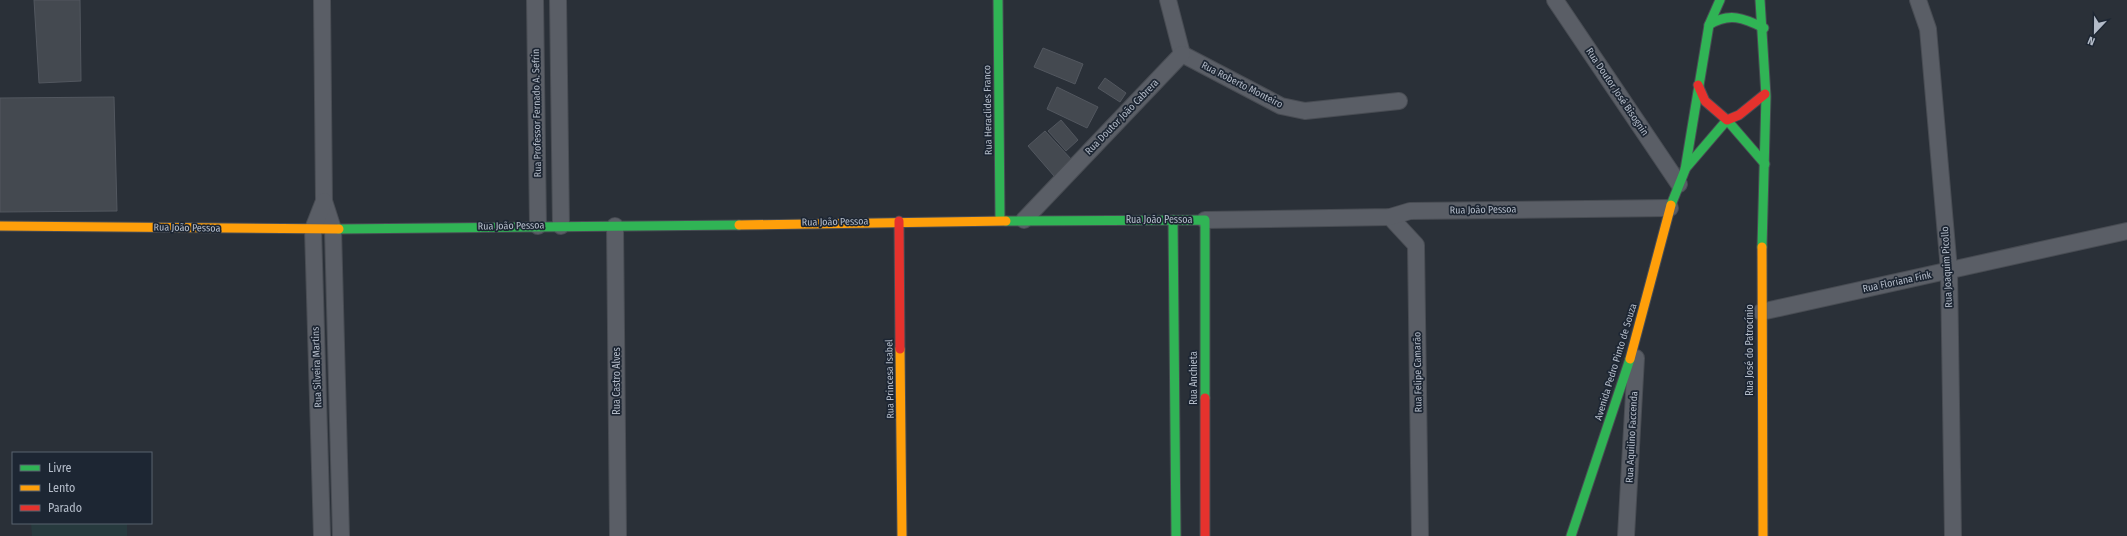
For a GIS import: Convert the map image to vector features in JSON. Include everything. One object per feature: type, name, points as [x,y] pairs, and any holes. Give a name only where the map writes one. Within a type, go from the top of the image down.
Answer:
[{"type":"main road","name":"Rua Heraclides Franco","points":[[998,0],[1000,220]]},
{"type":"main road","points":[[1720,0],[1709,25],[1698,85],[1700,94],[1710,107],[1727,120],[1765,164]]},
{"type":"main road","points":[[1727,120],[1744,111],[1765,94],[1764,28],[1760,0]]},
{"type":"main road","points":[[1709,25],[1718,18],[1731,15],[1747,19],[1764,28]]},
{"type":"main road","name":"Avenida Pedro Pinto de Souza","points":[[1572,536],[1637,338],[1670,208],[1682,177],[1698,85]]},
{"type":"main road","name":"Rua José do Patrocínio","points":[[1763,536],[1761,312],[1765,164],[1765,94]]},
{"type":"main road","name":"Avenida Pedro Pinto de Souza","points":[[1682,177],[1727,120]]},
{"type":"main road","name":"Rua Anchieta","points":[[1173,220],[1178,416],[1176,536]]},
{"type":"main road","name":"Rua João Pessoa","points":[[0,226],[333,229],[899,221],[1205,220]]},
{"type":"main road","name":"Rua Anchieta","points":[[1205,220],[1201,415],[1205,536]]},
{"type":"main road","name":"Rua Princesa Isabel","points":[[899,221],[902,536]]},
{"type":"street","name":"Rua Silveira Martins","points":[[322,0],[324,201],[333,229],[341,536]]},
{"type":"street","name":"Rua Professor Fernado A. Sefrin","points":[[535,0],[538,226]]},
{"type":"street","points":[[558,0],[561,226]]},
{"type":"street","points":[[1168,0],[1182,54]]},
{"type":"street","name":"Rua Doutor José Bisognin","points":[[1556,0],[1682,177]]},
{"type":"street","name":"Rua Joaquim Picollo","points":[[1918,0],[1928,29],[1949,270],[1953,536]]},
{"type":"street","name":"Rua Roberto Monteiro","points":[[1182,54],[1281,106],[1304,111],[1399,101]]},
{"type":"street","name":"Rua Doutor João Cabrera","points":[[1024,220],[1182,54]]},
{"type":"street","name":"Rua Silveira Martins","points":[[322,536],[313,229],[324,201]]},
{"type":"street","name":"Rua João Pessoa","points":[[1205,220],[1390,217],[1410,211],[1670,208]]},
{"type":"street","name":"Rua Felipe Camarão","points":[[1390,217],[1416,245],[1420,536]]},
{"type":"street","name":"Rua Castro Alves","points":[[615,226],[618,536]]},
{"type":"street","name":"Rua Floriana Fink","points":[[1761,312],[2127,231]]},
{"type":"street","name":"Rua Aquilino Faccenda","points":[[1626,536],[1637,338]]},
{"type":"street","points":[[320,472],[340,470]]},
{"type":"green space","points":[[31,524],[127,524],[127,536],[32,536]]},
{"type":"building","points":[[34,0],[80,0],[81,81],[39,83]]},
{"type":"building","points":[[1043,48],[1083,64],[1075,84],[1034,67]]},
{"type":"building","points":[[1105,78],[1126,93],[1120,102],[1098,88]]},
{"type":"building","points":[[1057,87],[1098,107],[1087,128],[1047,109]]},
{"type":"building","points":[[114,97],[117,211],[0,212],[0,98]]},
{"type":"building","points":[[1061,120],[1078,140],[1066,151],[1048,131]]},
{"type":"building","points":[[1045,131],[1072,160],[1054,176],[1028,146]]},
{"type":"traffic: fast","points":[[998,0],[1000,220]]},
{"type":"traffic: fast","points":[[1671,205],[1685,170],[1709,25],[1720,0]]},
{"type":"traffic: fast","points":[[1760,0],[1766,96],[1762,247]]},
{"type":"traffic: fast","points":[[1709,25],[1723,19],[1736,18],[1750,21],[1764,28]]},
{"type":"traffic: fast","points":[[1685,169],[1727,120],[1765,164]]},
{"type":"traffic: fast","points":[[1173,220],[1176,536]]},
{"type":"traffic: fast","points":[[1006,221],[1205,220],[1205,398]]},
{"type":"traffic: fast","points":[[339,229],[739,225]]},
{"type":"traffic: fast","points":[[1571,536],[1630,359]]},
{"type":"traffic: slow","points":[[1630,359],[1671,205]]},
{"type":"traffic: slow","points":[[739,225],[1006,221]]},
{"type":"traffic: slow","points":[[0,226],[339,229]]},
{"type":"traffic: slow","points":[[1762,247],[1763,536]]},
{"type":"traffic: slow","points":[[900,349],[902,536]]},
{"type":"traffic: jam","points":[[1698,85],[1705,101],[1727,120],[1739,115],[1765,94]]},
{"type":"traffic: jam","points":[[899,221],[900,349]]},
{"type":"traffic: jam","points":[[1205,398],[1205,536]]}]
